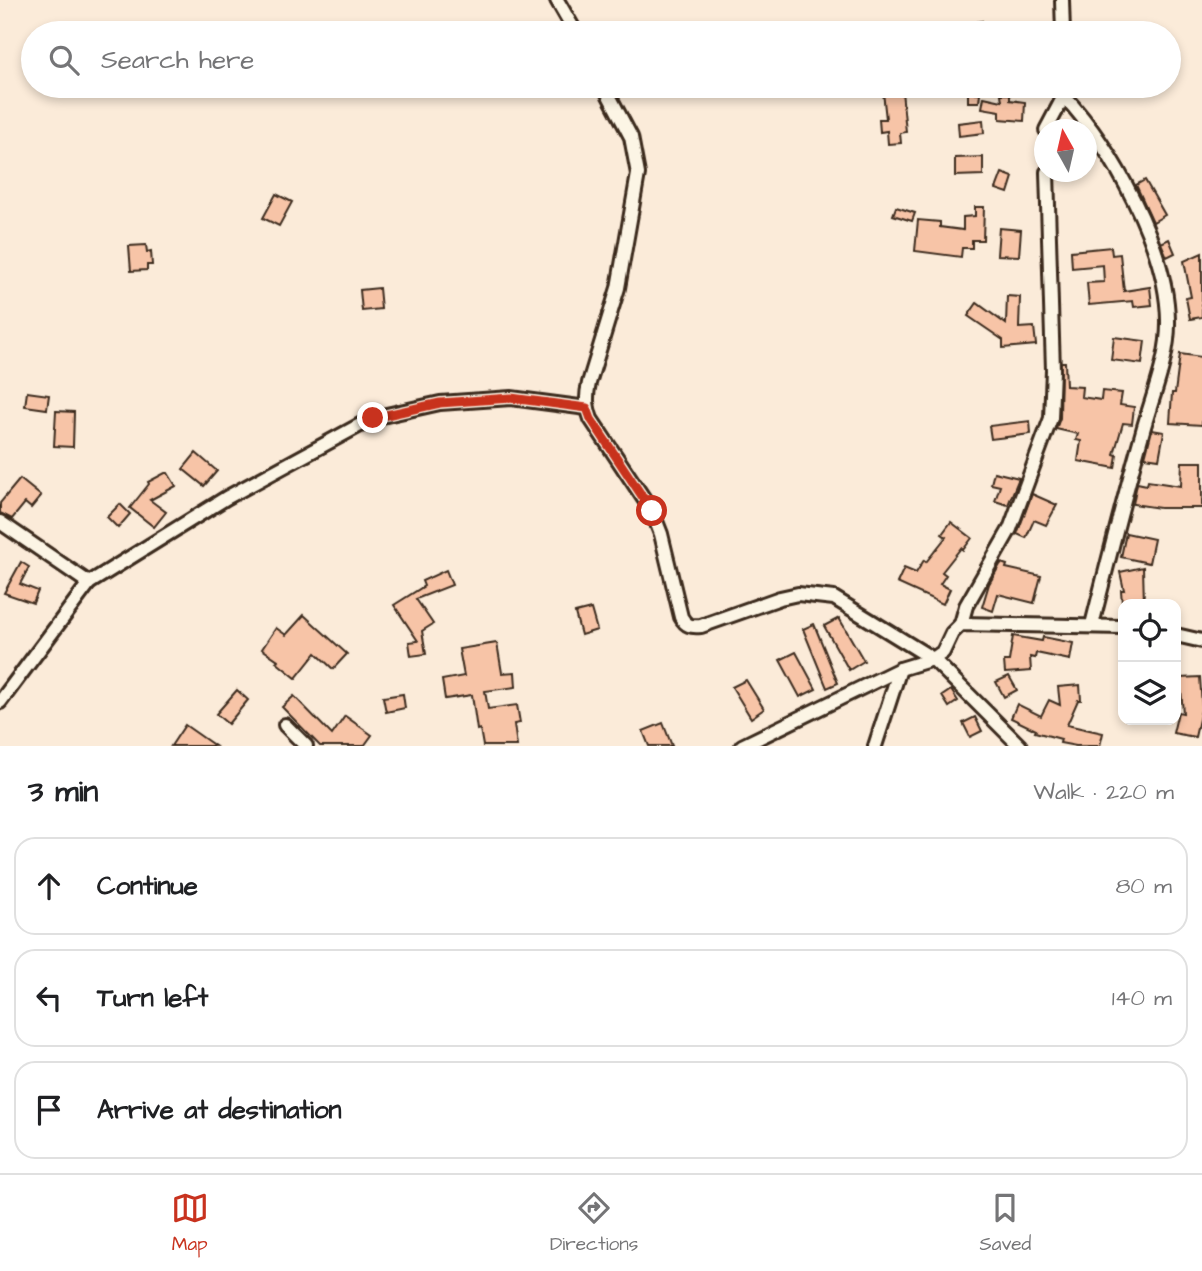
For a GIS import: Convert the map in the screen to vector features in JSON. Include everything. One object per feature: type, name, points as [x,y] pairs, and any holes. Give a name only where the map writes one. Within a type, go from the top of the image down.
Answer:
[{"type":"street","points":[[557,0],[569,21]]},
{"type":"street","points":[[1062,0],[1063,21]]},
{"type":"street","points":[[610,98],[631,137],[638,174],[618,288],[589,383],[587,408],[591,419],[652,511],[661,534],[685,624],[691,627],[701,626],[798,594],[834,598],[933,659],[1020,746]]},
{"type":"street","points":[[1051,119],[1061,98]]},
{"type":"street","points":[[1069,98],[1111,159],[1141,217],[1158,259],[1166,294],[1168,321],[1164,361],[1139,444],[1092,625]]},
{"type":"street","points":[[742,746],[900,668],[933,659],[943,652],[952,633],[961,625],[966,606],[1010,528],[1051,418],[1053,370],[1046,182]]},
{"type":"street","points":[[0,702],[89,583],[226,498],[373,418],[440,403],[511,398],[587,408]]},
{"type":"street","points":[[0,522],[89,583]]},
{"type":"street","points":[[961,625],[1118,627]]},
{"type":"street","points":[[1181,636],[1202,641]]},
{"type":"street","points":[[875,746],[900,668]]},
{"type":"street","points":[[285,724],[306,746]]},
{"type":"building","points":[[884,98],[903,98],[906,132],[900,133],[901,143],[888,144],[887,131],[880,132],[879,119],[886,119]]},
{"type":"building","points":[[968,98],[979,98],[979,102],[968,102]]},
{"type":"building","points":[[984,98],[1002,101],[1002,98],[1010,98],[1025,102],[1024,121],[1000,119],[1000,111],[982,108]]},
{"type":"building","points":[[983,120],[984,133],[959,136],[958,123]]},
{"type":"building","points":[[983,157],[983,175],[955,176],[955,158]]},
{"type":"building","points":[[1002,173],[1013,177],[1008,193],[996,189]]},
{"type":"building","points":[[1145,180],[1165,215],[1153,222],[1136,185]]},
{"type":"building","points":[[276,194],[292,202],[279,226],[263,218]]},
{"type":"building","points":[[896,207],[915,213],[912,221],[893,215]]},
{"type":"building","points":[[975,207],[984,207],[983,240],[972,240],[972,248],[962,248],[961,257],[915,251],[918,220],[940,222],[940,227],[963,230],[963,217],[975,216]]},
{"type":"building","points":[[999,228],[1021,230],[1019,256],[997,255]]},
{"type":"building","points":[[1169,239],[1175,253],[1167,257],[1161,243]]},
{"type":"building","points":[[146,245],[147,252],[151,251],[152,265],[147,265],[147,270],[131,271],[129,246]]},
{"type":"building","points":[[1111,247],[1112,255],[1120,254],[1124,291],[1150,287],[1152,305],[1134,307],[1133,301],[1089,305],[1087,283],[1104,282],[1103,265],[1072,268],[1071,251]]},
{"type":"building","points":[[1202,253],[1202,317],[1190,319],[1186,298],[1191,297],[1184,261]]},
{"type":"building","points":[[379,288],[381,309],[362,311],[360,290]]},
{"type":"building","points":[[1007,296],[1020,297],[1019,328],[1034,327],[1036,345],[1003,348],[1003,340],[968,316],[977,303],[1006,324]]},
{"type":"building","points":[[1114,337],[1145,341],[1142,364],[1111,360]]},
{"type":"building","points":[[1180,354],[1202,357],[1202,425],[1170,423],[1172,393],[1175,393]]},
{"type":"building","points":[[1061,362],[1065,362],[1066,386],[1082,387],[1081,397],[1101,400],[1102,391],[1122,393],[1120,405],[1134,407],[1132,424],[1123,423],[1114,454],[1117,455],[1115,468],[1078,461],[1081,441],[1076,440],[1078,434],[1056,429],[1060,418]]},
{"type":"building","points":[[27,392],[49,395],[47,409],[25,406]]},
{"type":"building","points":[[56,411],[74,412],[73,447],[54,446]]},
{"type":"building","points":[[1030,421],[1031,434],[991,439],[989,426]]},
{"type":"building","points":[[1152,430],[1164,432],[1159,459],[1145,457]]},
{"type":"building","points":[[196,453],[217,471],[204,486],[183,469]]},
{"type":"building","points":[[1182,462],[1202,462],[1202,508],[1160,508],[1133,504],[1137,483],[1147,485],[1148,481],[1181,486]]},
{"type":"building","points":[[994,472],[1019,478],[1008,505],[995,501],[1000,486],[991,484]]},
{"type":"building","points":[[168,473],[176,486],[150,500],[166,512],[154,527],[130,508],[148,482]]},
{"type":"building","points":[[20,479],[41,496],[31,508],[25,503],[12,519],[0,513],[0,503]]},
{"type":"building","points":[[1032,494],[1057,505],[1046,525],[1034,520],[1026,538],[1017,534]]},
{"type":"building","points":[[120,504],[130,514],[118,528],[107,517]]},
{"type":"building","points":[[951,522],[972,538],[942,572],[946,575],[940,584],[950,589],[943,604],[897,583],[904,568],[916,573],[924,560],[926,562],[946,537],[942,534]]},
{"type":"building","points":[[1126,533],[1154,539],[1149,563],[1121,557]]},
{"type":"building","points":[[21,562],[29,567],[20,584],[38,591],[33,603],[4,593]]},
{"type":"building","points":[[1001,563],[1007,565],[1006,568],[1041,576],[1034,603],[998,594],[993,611],[982,607],[989,584]]},
{"type":"building","points":[[1143,567],[1144,599],[1122,599],[1121,590],[1124,590],[1120,572]]},
{"type":"building","points":[[446,570],[452,585],[416,599],[433,624],[422,631],[426,654],[411,656],[409,642],[418,641],[394,605],[424,586],[422,581]]},
{"type":"building","points":[[591,609],[597,630],[581,635],[575,613]]},
{"type":"building","points":[[304,615],[347,654],[333,669],[316,653],[296,678],[262,649],[276,628],[286,635]]},
{"type":"building","points":[[839,618],[864,661],[849,670],[824,626]]},
{"type":"building","points":[[814,624],[838,683],[827,688],[803,629]]},
{"type":"building","points":[[1013,636],[1042,641],[1043,637],[1073,643],[1070,660],[1036,653],[1035,658],[1030,657],[1031,671],[1005,673],[1004,661],[1009,661]]},
{"type":"building","points":[[497,643],[502,673],[515,672],[516,687],[485,691],[488,709],[517,705],[520,723],[514,724],[517,746],[483,746],[480,729],[477,730],[472,695],[445,699],[442,680],[464,676],[459,649]]},
{"type":"building","points":[[796,652],[816,689],[800,697],[780,660]]},
{"type":"building","points":[[1009,676],[1017,690],[1004,697],[996,682]]},
{"type":"building","points":[[1200,677],[1202,706],[1195,737],[1173,733],[1175,725],[1181,725],[1183,713],[1181,678]]},
{"type":"building","points":[[746,680],[764,709],[751,718],[732,687]]},
{"type":"building","points":[[1080,685],[1081,700],[1078,700],[1067,725],[1103,733],[1100,746],[1060,743],[1061,739],[1035,732],[1036,730],[1011,718],[1017,704],[1041,716],[1049,700],[1060,705],[1058,687]]},
{"type":"building","points":[[237,690],[248,700],[228,724],[216,714]]},
{"type":"building","points":[[951,690],[958,701],[949,707],[942,696]]},
{"type":"building","points":[[403,694],[405,708],[386,712],[383,697]]},
{"type":"building","points":[[294,696],[332,735],[345,716],[372,735],[364,746],[320,746],[282,707]]},
{"type":"building","points":[[975,717],[982,731],[970,737],[963,723]]},
{"type":"building","points":[[663,723],[672,746],[649,746],[643,731]]},
{"type":"building","points":[[185,725],[215,746],[171,746]]},
{"type":"route","points":[[373,418],[440,403],[511,398],[587,408],[591,419],[652,511]]}]
